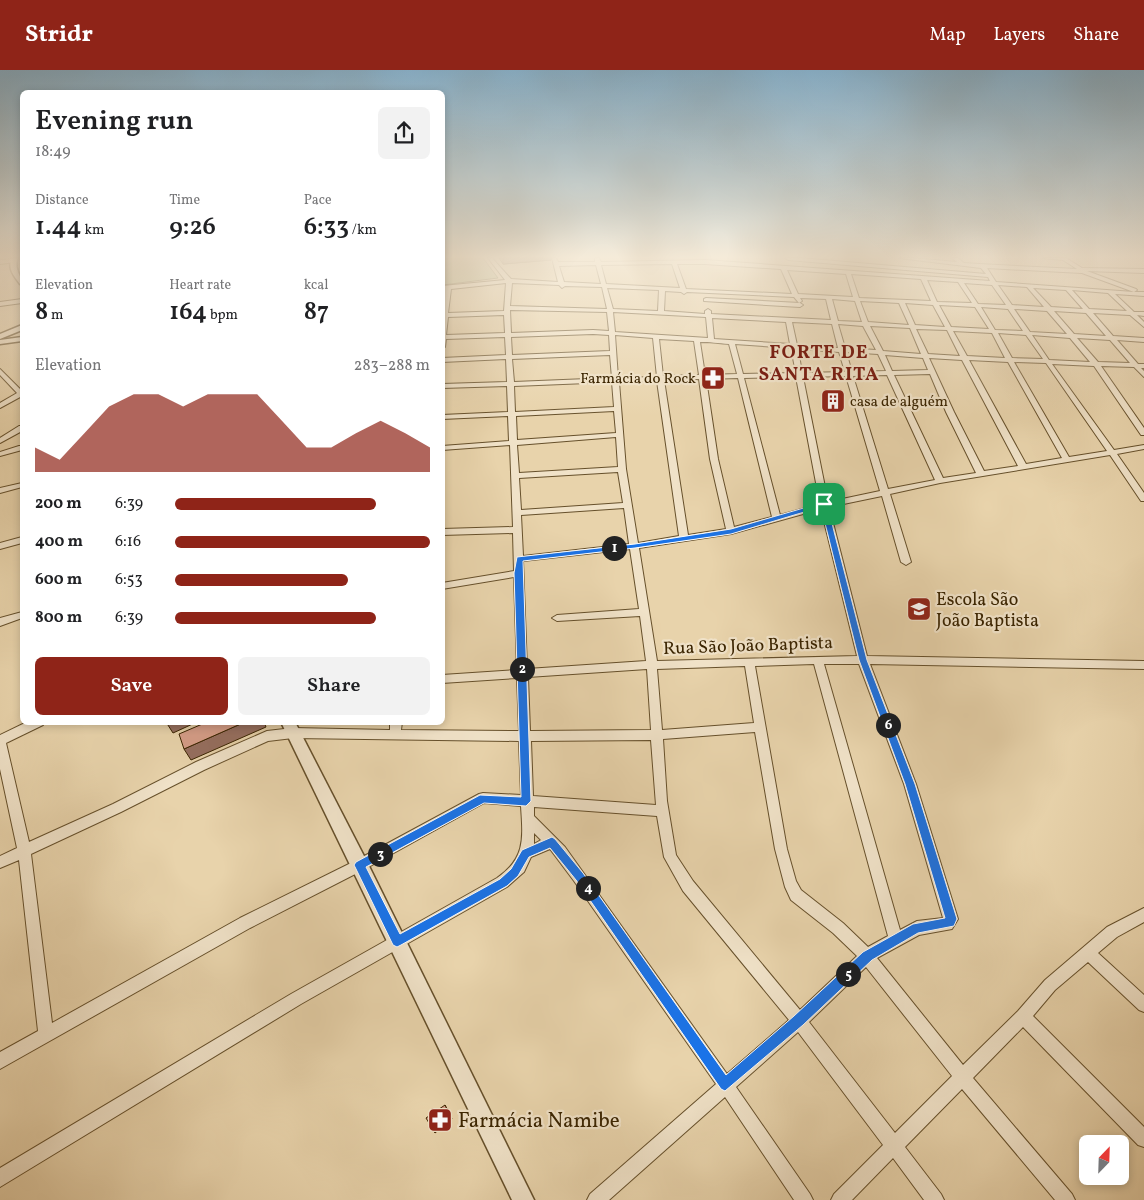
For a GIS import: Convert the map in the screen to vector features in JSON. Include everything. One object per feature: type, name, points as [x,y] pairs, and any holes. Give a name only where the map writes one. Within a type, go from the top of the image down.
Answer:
[{"type":"street","points":[[445,315],[498,311]]},
{"type":"street","points":[[0,1178],[296,999],[504,883],[515,872],[526,853],[528,818],[518,530],[507,311]]},
{"type":"street","points":[[610,311],[622,469],[652,665],[662,811],[670,857],[678,873],[799,1021],[935,1200]]},
{"type":"street","points":[[622,311],[1144,340]]},
{"type":"street","points":[[707,311],[711,342]]},
{"type":"street","points":[[801,311],[804,321]]},
{"type":"street","points":[[831,311],[906,562]]},
{"type":"street","points":[[861,311],[865,323],[940,481]]},
{"type":"street","points":[[906,311],[927,356],[932,372],[981,474]]},
{"type":"street","points":[[939,311],[1023,467]]},
{"type":"street","points":[[980,311],[1067,460]]},
{"type":"street","points":[[1013,311],[1067,392],[1144,499]]},
{"type":"street","points":[[1052,311],[1096,364],[1144,433]]},
{"type":"street","points":[[1065,311],[1144,314]]},
{"type":"street","points":[[1131,311],[1144,325]]},
{"type":"street","points":[[1089,312],[1144,375]]},
{"type":"street","points":[[596,1200],[725,1084],[799,1021],[868,956],[917,928],[947,924],[951,919],[910,784],[863,660],[824,504],[789,320]]},
{"type":"street","points":[[0,338],[20,328]]},
{"type":"street","points":[[0,338],[20,333]]},
{"type":"street","points":[[445,337],[611,333],[697,341],[927,356],[964,356],[1144,366]]},
{"type":"street","points":[[0,342],[20,337]]},
{"type":"street","points":[[656,337],[660,378],[684,538]]},
{"type":"street","points":[[697,341],[714,459],[731,532]]},
{"type":"street","points":[[732,343],[777,518]]},
{"type":"street","points":[[445,360],[510,359],[612,353]]},
{"type":"street","points":[[445,386],[660,378],[932,372]]},
{"type":"street","points":[[1,373],[20,391]]},
{"type":"street","points":[[0,406],[20,394]]},
{"type":"street","points":[[0,399],[8,401]]},
{"type":"street","points":[[445,417],[511,415],[617,408]]},
{"type":"street","points":[[0,442],[20,429]]},
{"type":"street","points":[[445,448],[619,435]]},
{"type":"street","points":[[519,558],[635,546],[731,532],[824,504],[940,481],[1144,447]]},
{"type":"street","points":[[0,454],[20,449]]},
{"type":"street","points":[[515,476],[622,469]]},
{"type":"street","points":[[0,491],[20,486]]},
{"type":"street","points":[[517,513],[628,505]]},
{"type":"street","points":[[445,532],[518,530]]},
{"type":"street","points":[[0,546],[20,541]]},
{"type":"street","points":[[445,585],[518,573]]},
{"type":"street","points":[[557,618],[644,612]]},
{"type":"street","points":[[0,622],[20,616]]},
{"type":"street","points":[[818,660],[896,940]]},
{"type":"street","name":"Rua São João Baptista","points":[[445,679],[652,665],[818,660],[1144,666]]},
{"type":"street","points":[[749,662],[781,849],[790,882],[796,895],[838,928],[868,956],[962,1077],[1066,1200]]},
{"type":"street","points":[[33,725],[0,742],[24,850],[46,1035]]},
{"type":"street","points":[[0,862],[117,808],[200,766],[267,736],[290,728],[395,728],[524,736],[657,735],[760,727]]},
{"type":"street","points":[[290,728],[360,865],[523,1200]]},
{"type":"street","points":[[0,1061],[245,924],[360,865],[483,798],[662,811]]},
{"type":"street","points":[[528,818],[552,842],[580,877],[804,1200]]},
{"type":"street","points":[[526,853],[552,842]]},
{"type":"street","points":[[840,1200],[1023,1016],[1050,985],[1112,932],[1144,915]]},
{"type":"street","points":[[1088,953],[1144,1005]]},
{"type":"street","points":[[1023,1016],[1144,1139]]},
{"type":"building","points":[[200,725],[238,725],[184,749],[179,734]]},
{"type":"building","name":"Farmácia Namibe","points":[[445,1105],[450,1116],[433,1130],[426,1118]]},
{"type":"place","name":"Farmácia do Rock","points":[[713,378]]},
{"type":"place","name":"casa de alguém","points":[[833,401]]},
{"type":"place","name":"Escola São João Baptista","points":[[919,609]]},
{"type":"place","name":"Farmácia Namibe","points":[[440,1120]]},
{"type":"district","name":"FORTE DE SANTA RITA","points":[[819,362]]},
{"type":"route","points":[[824,504],[863,660],[910,784],[951,919],[950,922],[917,928],[868,956],[799,1021],[725,1084],[580,877],[552,842],[526,853],[515,872],[504,883],[397,941],[360,865],[483,798],[526,801],[519,558],[635,546],[731,532],[824,504]]}]
